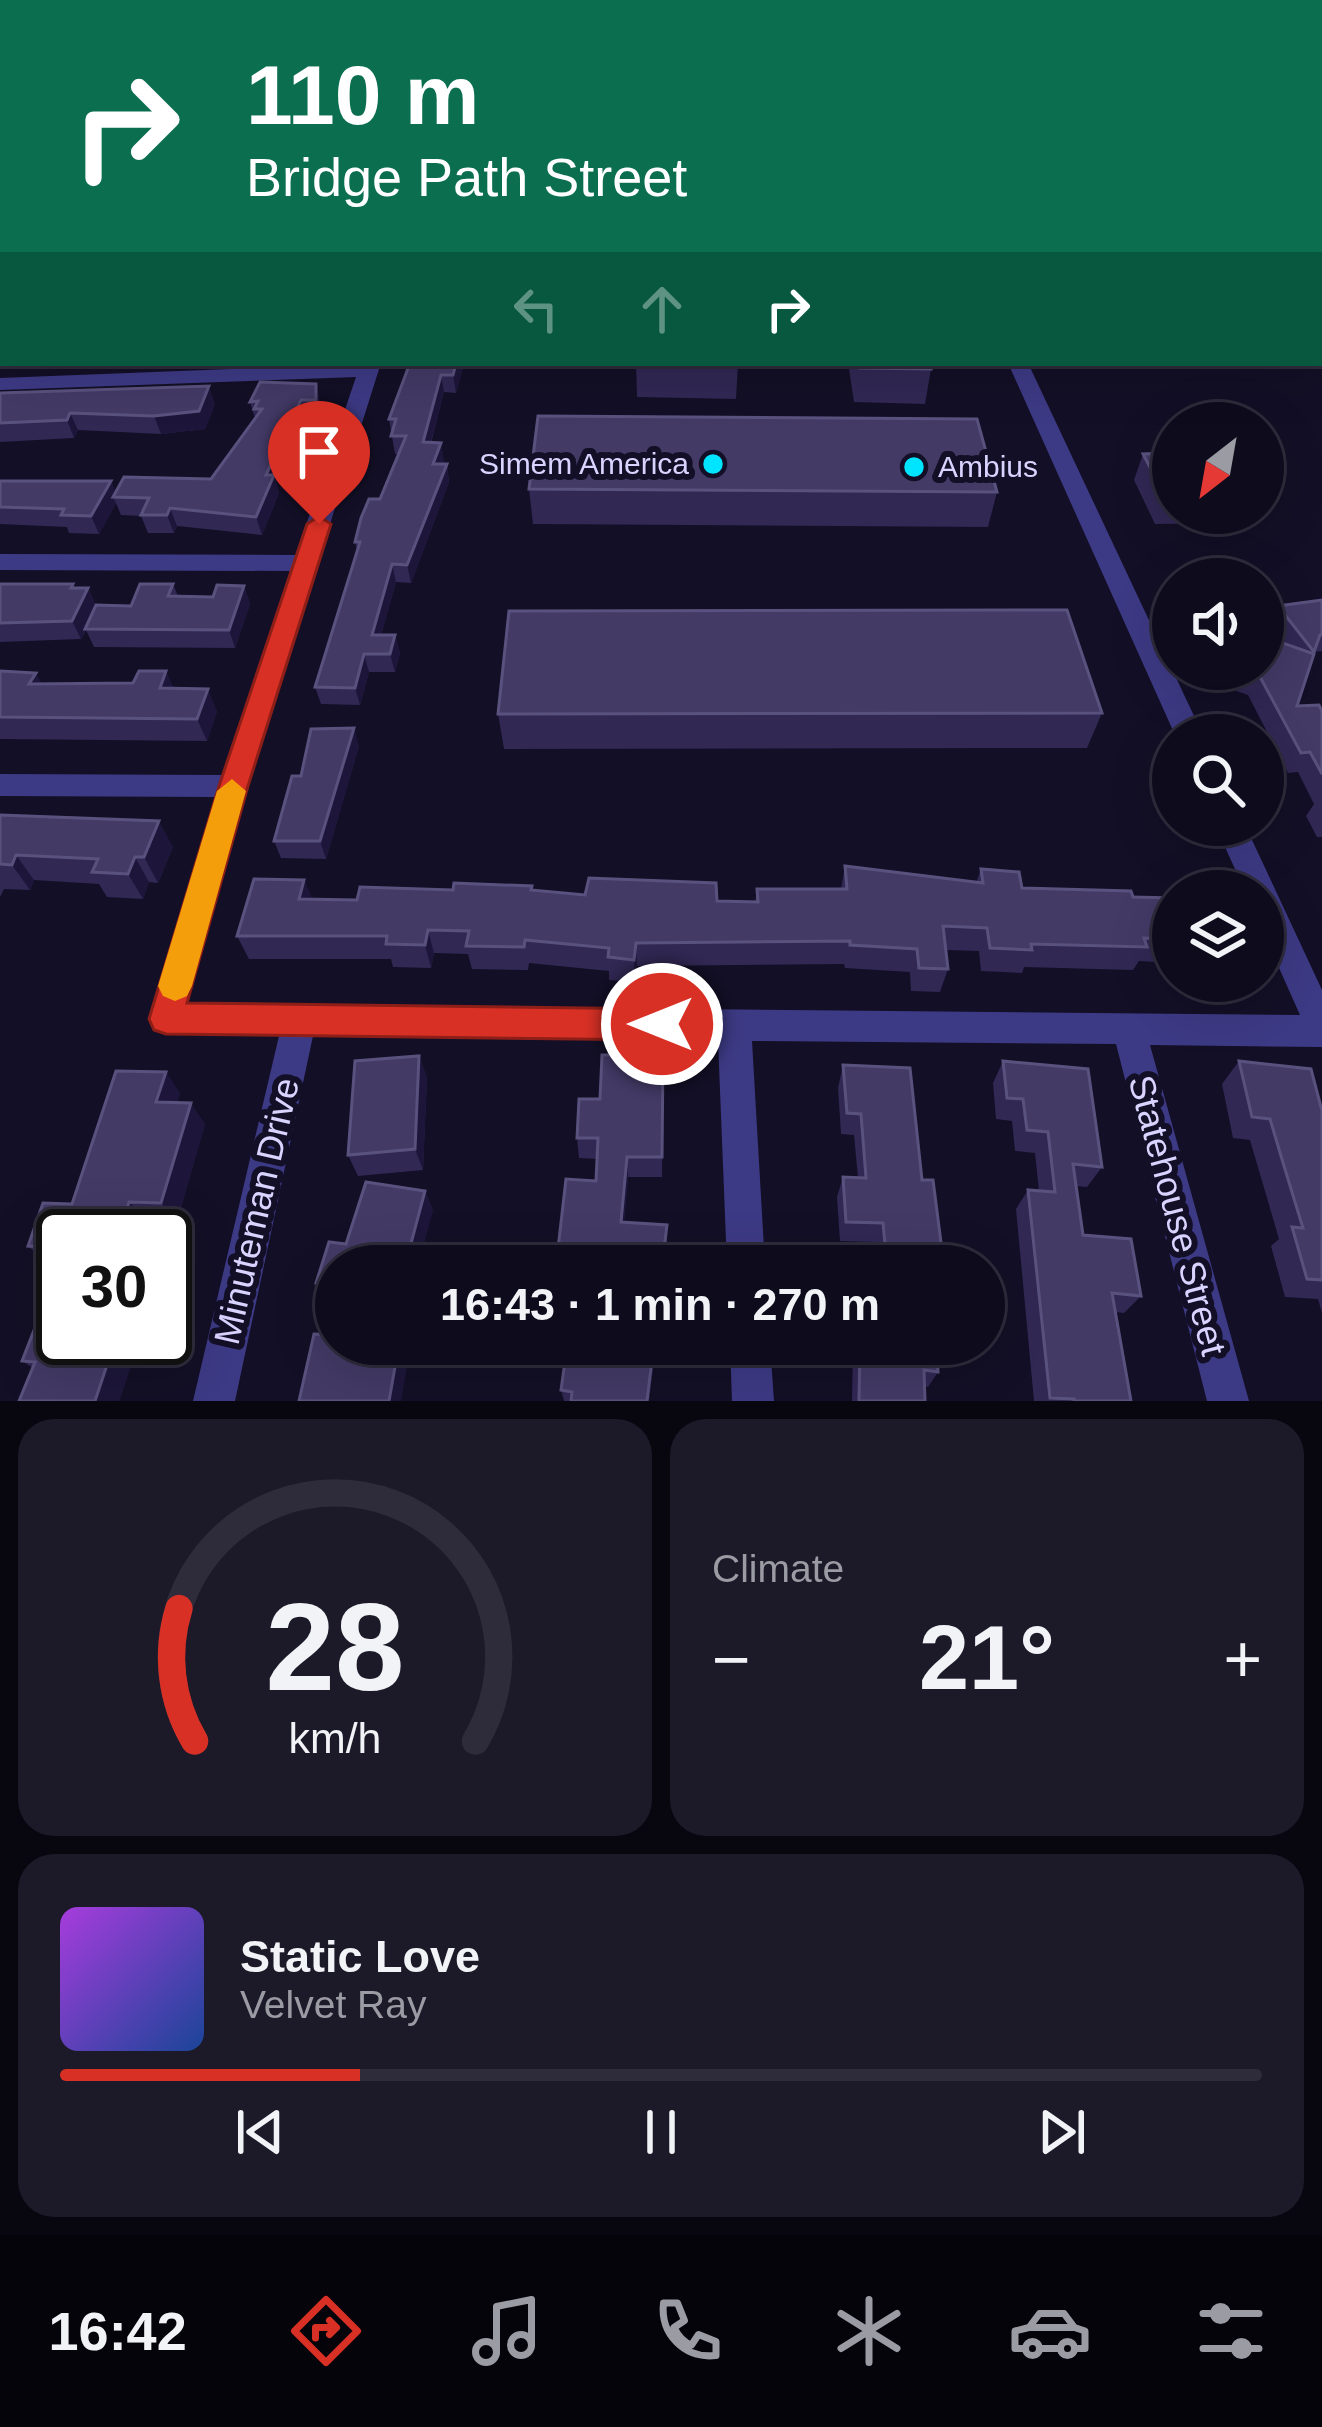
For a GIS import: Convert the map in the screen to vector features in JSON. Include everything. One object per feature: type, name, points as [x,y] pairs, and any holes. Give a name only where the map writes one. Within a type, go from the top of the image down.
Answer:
[{"type":"street","points":[[0,384],[370,366],[233,786],[166,1019],[1322,1029],[1284,944]]},
{"type":"street","points":[[1019,366],[1179,714]]},
{"type":"street","points":[[0,562],[307,563]]},
{"type":"street","points":[[0,784],[233,786]]},
{"type":"street","name":"Minuteman Drive","points":[[214,1401],[299,1022]]},
{"type":"street","points":[[734,1024],[745,1245]]},
{"type":"street","name":"Statehouse Street","points":[[1129,1028],[1228,1401]]},
{"type":"street","points":[[751,1365],[753,1401]]},
{"type":"building","points":[[409,366],[455,366],[453,375],[441,375],[423,442],[441,443],[433,464],[447,464],[407,565],[392,564],[372,635],[395,635],[390,654],[364,654],[355,688],[315,687],[360,542],[355,542],[361,518],[369,499],[380,499],[406,436],[391,436],[396,419],[389,419]]},
{"type":"building","points":[[930,366],[931,369],[859,368]]},
{"type":"building","points":[[260,382],[316,384],[316,400],[301,400],[266,475],[274,475],[256,517],[170,508],[167,515],[141,515],[149,498],[113,497],[124,477],[211,479],[262,409],[254,409],[258,401],[250,402]]},
{"type":"building","points":[[209,386],[199,411],[154,416],[70,413],[67,420],[0,423],[0,393]]},
{"type":"building","points":[[538,416],[977,419],[997,492],[529,489]]},
{"type":"building","points":[[0,481],[111,481],[91,516],[61,515],[64,509],[0,507]]},
{"type":"building","points":[[0,584],[88,588],[72,621],[0,623]]},
{"type":"building","points":[[140,584],[173,584],[168,596],[213,597],[217,585],[244,586],[229,630],[85,629],[96,605],[131,606]]},
{"type":"building","points":[[1322,600],[1322,634],[1314,652],[1284,614],[1284,605]]},
{"type":"building","points":[[1067,610],[1102,713],[498,714],[509,611]]},
{"type":"building","points":[[1284,643],[1314,654],[1297,706],[1319,705],[1322,711],[1322,774],[1310,752],[1301,753],[1267,690],[1284,690]]},
{"type":"building","points":[[0,671],[36,673],[29,684],[133,683],[139,671],[166,671],[160,688],[208,689],[197,719],[0,717]]},
{"type":"building","points":[[354,728],[320,841],[274,841],[292,776],[301,776],[311,729]]},
{"type":"building","points":[[0,815],[159,821],[144,857],[135,857],[128,874],[92,872],[98,859],[16,855],[12,865],[0,864]]},
{"type":"building","points":[[845,866],[983,883],[981,869],[1019,872],[1022,888],[1131,891],[1133,897],[1152,897],[1152,938],[1144,938],[1147,947],[1031,944],[1032,950],[990,948],[987,928],[943,926],[948,969],[919,968],[917,949],[850,945],[850,941],[636,943],[634,960],[608,957],[609,948],[525,940],[524,947],[466,946],[469,931],[428,930],[425,945],[386,944],[387,936],[237,936],[254,879],[304,880],[299,899],[357,900],[360,887],[453,890],[454,883],[532,886],[531,890],[585,895],[589,878],[716,883],[717,901],[758,902],[757,889],[847,889]]},
{"type":"building","points":[[602,1055],[663,1055],[662,1157],[627,1157],[621,1222],[667,1225],[665,1245],[558,1245],[566,1179],[596,1181],[598,1138],[577,1138],[579,1099],[600,1099]]},
{"type":"building","points":[[419,1056],[415,1149],[348,1155],[355,1061]]},
{"type":"building","points":[[1003,1061],[1088,1069],[1102,1167],[1073,1164],[1083,1235],[1131,1239],[1141,1296],[1112,1293],[1131,1401],[1050,1398],[1028,1190],[1055,1192],[1048,1132],[1027,1130],[1023,1099],[1007,1098]]},
{"type":"building","points":[[1239,1061],[1311,1069],[1322,1111],[1322,1280],[1307,1279],[1292,1227],[1303,1228],[1270,1119],[1252,1117]]},
{"type":"building","points":[[843,1065],[910,1068],[922,1180],[933,1180],[941,1245],[885,1245],[883,1223],[846,1222],[843,1177],[866,1178],[861,1114],[847,1113]]},
{"type":"building","points":[[116,1071],[166,1072],[156,1102],[191,1103],[161,1203],[129,1202],[127,1209],[41,1209],[43,1203],[72,1204]]},
{"type":"building","points":[[366,1182],[425,1191],[411,1245],[328,1245],[346,1244]]},
{"type":"building","points":[[36,1223],[36,1246],[28,1246]]},
{"type":"building","points":[[36,1325],[36,1365],[107,1365],[95,1401],[19,1401],[35,1362],[22,1361]]},
{"type":"building","points":[[314,1334],[315,1365],[395,1365],[389,1401],[299,1401]]},
{"type":"building","points":[[564,1365],[651,1365],[647,1401],[571,1401],[572,1392],[561,1390]]},
{"type":"building","points":[[860,1365],[938,1365],[938,1372],[924,1370],[925,1401],[859,1401]]},
{"type":"slow traffic","points":[[175,986],[232,791]]},
{"type":"place","name":"Simem America","points":[[713,464]]},
{"type":"place","name":"Ambius","points":[[914,467]]},
{"type":"route","points":[[319,524],[233,786],[166,1019],[662,1024]]}]
